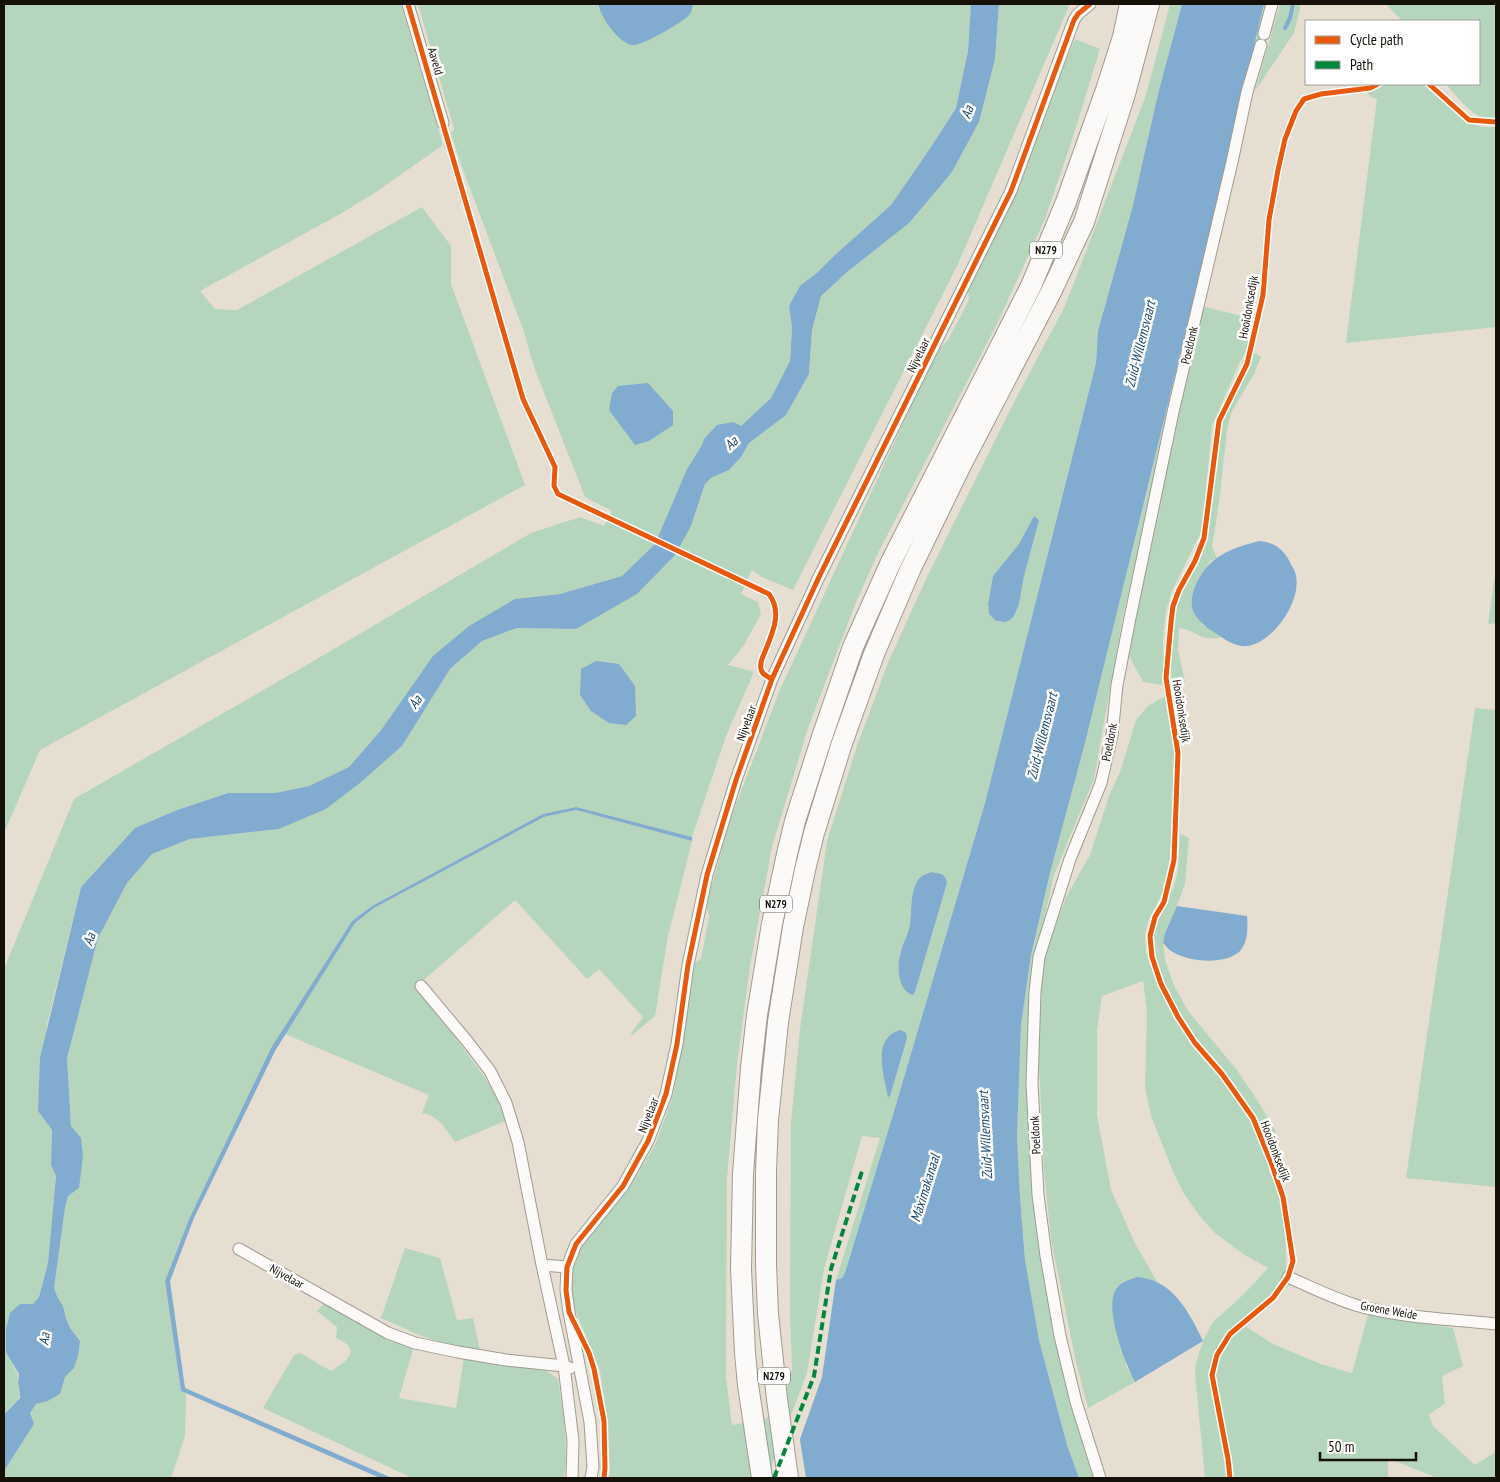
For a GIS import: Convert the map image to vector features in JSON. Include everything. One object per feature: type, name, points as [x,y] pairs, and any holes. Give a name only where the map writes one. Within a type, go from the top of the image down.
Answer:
[{"type":"highway","name":"N279","points":[[762,1478],[748,1385],[742,1269],[742,1212],[749,1087],[764,967],[795,821],[853,647],[891,562],[1031,286],[1066,202],[1106,90],[1123,37],[1130,4]]},
{"type":"highway","name":"N279","points":[[788,1478],[768,1314],[766,1170],[768,1120],[778,1022],[787,959],[814,833],[839,751],[874,654],[910,570],[961,465],[1050,294],[1084,222],[1125,94],[1149,4]]},
{"type":"street","name":"Aaveld","points":[[408,4],[443,123]]},
{"type":"street","name":"Nijvelaar","points":[[591,1478],[590,1422],[569,1312],[566,1290],[567,1267],[576,1244],[623,1186],[648,1141],[666,1094],[677,1044],[688,965],[708,875],[736,780],[772,679],[819,577],[1011,191],[1074,20],[1090,4]]},
{"type":"street","name":"Poeldonk","points":[[1100,1478],[1076,1402],[1060,1336],[1038,1195],[1032,1084],[1033,1025],[1039,956],[1064,877],[1100,783],[1112,735],[1117,685],[1173,412],[1247,92],[1272,4]]},
{"type":"street","points":[[421,986],[490,1071],[506,1103],[518,1142],[564,1366],[573,1441],[572,1478]]},
{"type":"street","name":"Nijvelaar","points":[[239,1249],[388,1333],[415,1343],[497,1359],[564,1366],[581,1372]]},
{"type":"street","points":[[542,1265],[567,1267]]},
{"type":"street","name":"Groene Weide","points":[[1288,1277],[1339,1299],[1376,1310],[1496,1324]]},
{"type":"green space","points":[[4,4],[401,4],[443,145],[376,192],[342,213],[200,291],[215,309],[237,310],[422,207],[451,246],[451,284],[525,485],[40,750],[4,833]]},
{"type":"green space","points":[[418,4],[598,4],[599,10],[693,10],[693,4],[971,4],[971,8],[968,51],[956,108],[891,205],[836,254],[789,306],[792,328],[790,361],[771,398],[741,426],[704,439],[687,469],[655,544],[622,576],[560,594],[515,599],[382,729],[349,767],[309,786],[275,793],[228,793],[177,810],[135,828],[81,887],[47,1024],[38,1111],[52,1130],[51,1164],[56,1176],[48,1263],[39,1297],[33,1304],[13,1366],[17,1374],[20,1396],[4,1420],[4,969],[74,799],[531,533],[580,517],[604,526],[612,511],[585,497],[534,367],[524,332],[460,162],[451,133],[454,129]]},
{"type":"green space","points":[[999,4],[1067,4],[1069,6],[958,264],[793,590],[762,577],[752,570],[741,594],[758,602],[761,614],[744,645],[728,665],[754,672],[726,736],[692,837],[576,807],[543,814],[372,906],[352,921],[271,1048],[190,1217],[165,1281],[181,1391],[186,1394],[185,1436],[171,1478],[4,1478],[4,1471],[34,1424],[29,1414],[36,1404],[48,1401],[60,1394],[65,1377],[74,1368],[80,1341],[70,1328],[63,1306],[54,1288],[65,1208],[81,1138],[71,1126],[67,1058],[98,938],[127,883],[152,854],[190,839],[279,829],[326,809],[360,783],[402,746],[450,669],[482,641],[517,628],[576,629],[691,526],[705,484],[711,478],[729,470],[741,457],[749,443],[786,415],[809,374],[812,330],[821,296],[952,172],[979,122],[995,59]]},
{"type":"green space","points":[[1170,4],[1182,4],[1158,94],[1132,209],[1098,331],[1096,363],[985,803],[845,1273],[842,1278],[836,1280],[880,1138],[862,1136],[824,1269],[807,1373],[767,1478],[609,1478],[607,1419],[600,1371],[573,1304],[571,1284],[573,1267],[582,1246],[594,1227],[628,1190],[655,1145],[673,1096],[695,963],[701,959],[709,917],[706,905],[732,815],[779,692],[936,352],[948,340],[969,300],[968,290],[1075,39],[1100,49],[1045,219],[997,324],[879,551],[857,600],[808,728],[772,847],[750,966],[737,1064],[727,1178],[726,1377],[732,1425],[767,1418],[785,1396],[792,1370],[790,1310],[791,1123],[800,1029],[827,841],[857,746],[888,663],[926,579],[1012,406],[1065,306],[1146,95]],"holes":[[[1034,516],[1019,604],[1005,622],[996,621],[989,614],[988,604],[993,576],[1019,544]],[[931,872],[947,883],[913,995],[899,956],[910,927],[918,880]]]},
{"type":"green space","points":[[1264,4],[1269,4],[1240,118],[1123,616],[1094,779],[1054,875],[1036,957],[1035,1195],[1097,1478],[1079,1478],[1067,1445],[1039,1340],[1025,1260],[1017,1137],[1021,1025],[1031,955],[1050,873],[1085,743]]},
{"type":"green space","points":[[1280,4],[1301,4],[1294,33],[1255,91]]},
{"type":"green space","points":[[1386,4],[1496,4],[1496,121],[1480,117],[1474,113],[1447,85],[1480,85],[1480,20],[1401,20]]},
{"type":"green space","points":[[1377,85],[1437,85],[1456,110],[1469,121],[1484,127],[1496,127],[1496,327],[1346,343],[1377,99],[1371,97],[1364,89]]},
{"type":"green space","points":[[1202,306],[1257,320],[1251,342],[1239,364],[1212,426],[1202,530],[1172,591],[1166,611],[1163,639],[1165,685],[1143,682],[1127,652]]},
{"type":"green space","points":[[1253,352],[1261,357],[1254,374],[1232,411],[1227,430],[1212,547],[1217,558],[1209,562],[1202,624],[1222,637],[1204,637],[1179,628],[1178,650],[1185,682],[1172,679],[1168,640],[1170,617],[1176,598],[1199,556],[1207,533],[1213,492],[1219,422]]},
{"type":"green space","points":[[1496,568],[1496,623],[1488,624]]},
{"type":"green space","points":[[1169,694],[1180,745],[1181,764],[1168,882],[1149,919],[1145,932],[1146,952],[1155,977],[1169,1006],[1194,1044],[1245,1110],[1261,1139],[1280,1192],[1285,1216],[1286,1269],[1295,1274],[1292,1282],[1246,1327],[1273,1344],[1321,1364],[1352,1373],[1368,1315],[1453,1328],[1463,1366],[1442,1376],[1445,1404],[1429,1414],[1433,1426],[1475,1465],[1496,1452],[1496,1478],[1437,1478],[1388,1458],[1388,1478],[1205,1478],[1195,1374],[1196,1363],[1203,1341],[1213,1322],[1245,1293],[1268,1268],[1243,1254],[1215,1233],[1184,1194],[1174,1174],[1151,1116],[1145,1087],[1147,1012],[1143,981],[1102,996],[1097,1030],[1097,1115],[1111,1190],[1134,1241],[1157,1282],[1139,1278],[1130,1279],[1121,1284],[1126,1366],[1135,1382],[1088,1408],[1076,1362],[1051,1239],[1044,1171],[1038,1042],[1042,963],[1066,897],[1090,855],[1109,796],[1120,772],[1136,720],[1148,706]]},
{"type":"green space","points":[[1475,708],[1496,710],[1496,1187],[1406,1178]]},
{"type":"green space","points":[[576,810],[692,841],[668,936],[655,1016],[632,1035],[631,1033],[643,1017],[599,969],[587,979],[515,900],[417,986],[483,1075],[496,1096],[505,1121],[455,1142],[445,1127],[433,1117],[422,1113],[429,1095],[285,1034],[355,923],[374,908],[544,817]]},
{"type":"green space","points":[[1180,834],[1189,838],[1185,884],[1165,933],[1163,943],[1165,960],[1174,985],[1188,1011],[1237,1070],[1276,1132],[1266,1136],[1254,1113],[1236,1086],[1193,1034],[1168,992],[1152,949],[1151,932],[1154,921],[1173,889],[1178,871]]},
{"type":"green space","points":[[405,1248],[440,1258],[457,1320],[473,1318],[480,1350],[450,1345],[419,1335],[381,1318]]},
{"type":"green space","points":[[326,1301],[414,1346],[399,1398],[456,1408],[464,1357],[531,1367],[548,1372],[558,1379],[566,1441],[564,1478],[412,1478],[263,1408],[294,1355],[300,1353],[331,1371],[350,1355],[349,1347],[336,1338],[337,1327],[317,1311]]},
{"type":"water","points":[[598,4],[693,4],[690,14],[676,25],[651,39],[631,45],[620,39],[610,28]]},
{"type":"water","name":"Aa","points":[[971,4],[999,4],[995,59],[979,122],[952,172],[909,223],[847,272],[821,296],[812,330],[809,374],[786,415],[749,443],[741,457],[729,470],[711,478],[705,484],[691,526],[675,555],[637,594],[576,629],[517,628],[482,641],[450,669],[402,746],[360,783],[326,809],[279,829],[190,839],[152,854],[127,883],[98,938],[67,1058],[71,1126],[81,1138],[83,1156],[79,1188],[68,1196],[65,1208],[54,1288],[63,1306],[70,1328],[80,1341],[78,1356],[74,1368],[65,1377],[60,1394],[48,1401],[36,1404],[30,1413],[34,1424],[4,1471],[5,1414],[20,1398],[19,1374],[6,1352],[6,1329],[10,1313],[20,1304],[33,1304],[39,1297],[48,1263],[56,1176],[51,1165],[52,1130],[38,1111],[40,1058],[81,887],[135,828],[177,810],[228,793],[275,793],[309,786],[349,767],[382,729],[433,656],[469,626],[515,599],[560,594],[622,576],[655,544],[687,469],[704,439],[717,425],[733,422],[741,426],[771,398],[790,361],[792,328],[789,306],[800,286],[818,272],[891,205],[956,108],[968,51]]},
{"type":"water","points":[[1182,4],[1264,4],[1085,743],[1050,873],[1031,955],[1021,1025],[1017,1137],[1025,1260],[1039,1340],[1067,1445],[1079,1478],[785,1478],[822,1377],[836,1280],[842,1278],[845,1273],[985,803],[1096,363],[1098,331],[1132,209],[1158,94]]},
{"type":"water","points":[[648,383],[673,411],[673,425],[649,441],[635,445],[609,410],[612,393],[618,386]]},
{"type":"water","points":[[1034,516],[1039,520],[1024,576],[1019,604],[1014,616],[1010,620],[1005,622],[996,621],[989,614],[988,604],[993,576],[1019,544]]},
{"type":"water","points":[[1260,541],[1274,545],[1287,557],[1295,572],[1297,582],[1295,594],[1291,606],[1277,628],[1258,643],[1241,646],[1226,640],[1200,621],[1193,610],[1192,596],[1200,577],[1213,561],[1229,551]]},
{"type":"water","points":[[596,661],[619,664],[635,686],[636,716],[626,725],[609,723],[591,711],[580,695],[581,669]]},
{"type":"water","points":[[576,807],[692,837],[692,841],[576,810],[544,817],[374,908],[355,923],[275,1051],[194,1218],[170,1281],[185,1388],[392,1478],[380,1478],[181,1391],[165,1281],[190,1217],[271,1048],[352,921],[372,906],[543,814]]},
{"type":"water","points":[[931,872],[944,876],[947,883],[913,995],[904,989],[902,984],[899,960],[910,925],[912,896],[915,885],[921,877]]},
{"type":"water","points":[[1177,906],[1247,916],[1246,938],[1241,950],[1235,955],[1226,958],[1207,961],[1187,958],[1171,951],[1163,943],[1165,933]]},
{"type":"water","points":[[901,1030],[906,1033],[907,1038],[890,1096],[888,1097],[882,1068],[883,1049],[886,1040],[892,1034]]},
{"type":"water","points":[[1138,1277],[1150,1279],[1170,1291],[1186,1309],[1203,1341],[1135,1382],[1126,1363],[1112,1311],[1115,1291],[1128,1280]]},
{"type":"pier","points":[[799,1434],[806,1478],[783,1478],[792,1455]]},
{"type":"waterway","points":[[1285,28],[1290,18],[1293,4]]},
{"type":"marked path","points":[[774,1478],[814,1376],[831,1269],[863,1168]]},
{"type":"cycle path","points":[[408,4],[523,399],[555,467],[554,486],[558,494],[769,594],[773,601],[776,616],[761,667],[764,674],[772,679]]},
{"type":"cycle path","points":[[604,1478],[604,1421],[589,1353],[569,1312],[566,1290],[567,1267],[576,1244],[623,1186],[648,1141],[666,1094],[677,1044],[688,965],[707,875],[736,780],[772,679],[819,577],[1011,191],[1074,20],[1090,4]]},
{"type":"cycle path","name":"Hooidonksedijk","points":[[1230,1478],[1212,1375],[1217,1355],[1230,1334],[1273,1298],[1288,1277],[1293,1261],[1283,1197],[1253,1118],[1222,1074],[1195,1043],[1178,1017],[1161,984],[1152,957],[1150,936],[1155,917],[1164,902],[1174,860],[1178,753],[1166,678],[1171,622],[1173,606],[1179,590],[1195,561],[1204,538],[1219,421],[1247,364],[1263,295],[1269,220],[1285,139],[1296,111],[1304,99],[1321,94],[1370,88],[1376,85]]},
{"type":"cycle path","points":[[1430,85],[1469,120],[1496,122]]},
{"type":"water label","name":"Zuid-Willemsvaart","points":[[1140,344]]},
{"type":"water label","name":"Zuid-Willemsvaart","points":[[1042,736]]},
{"type":"water label","name":"Zuid-Willemsvaart","points":[[985,1135]]},
{"type":"water label","name":"Máximakanaal","points":[[925,1188]]}]
